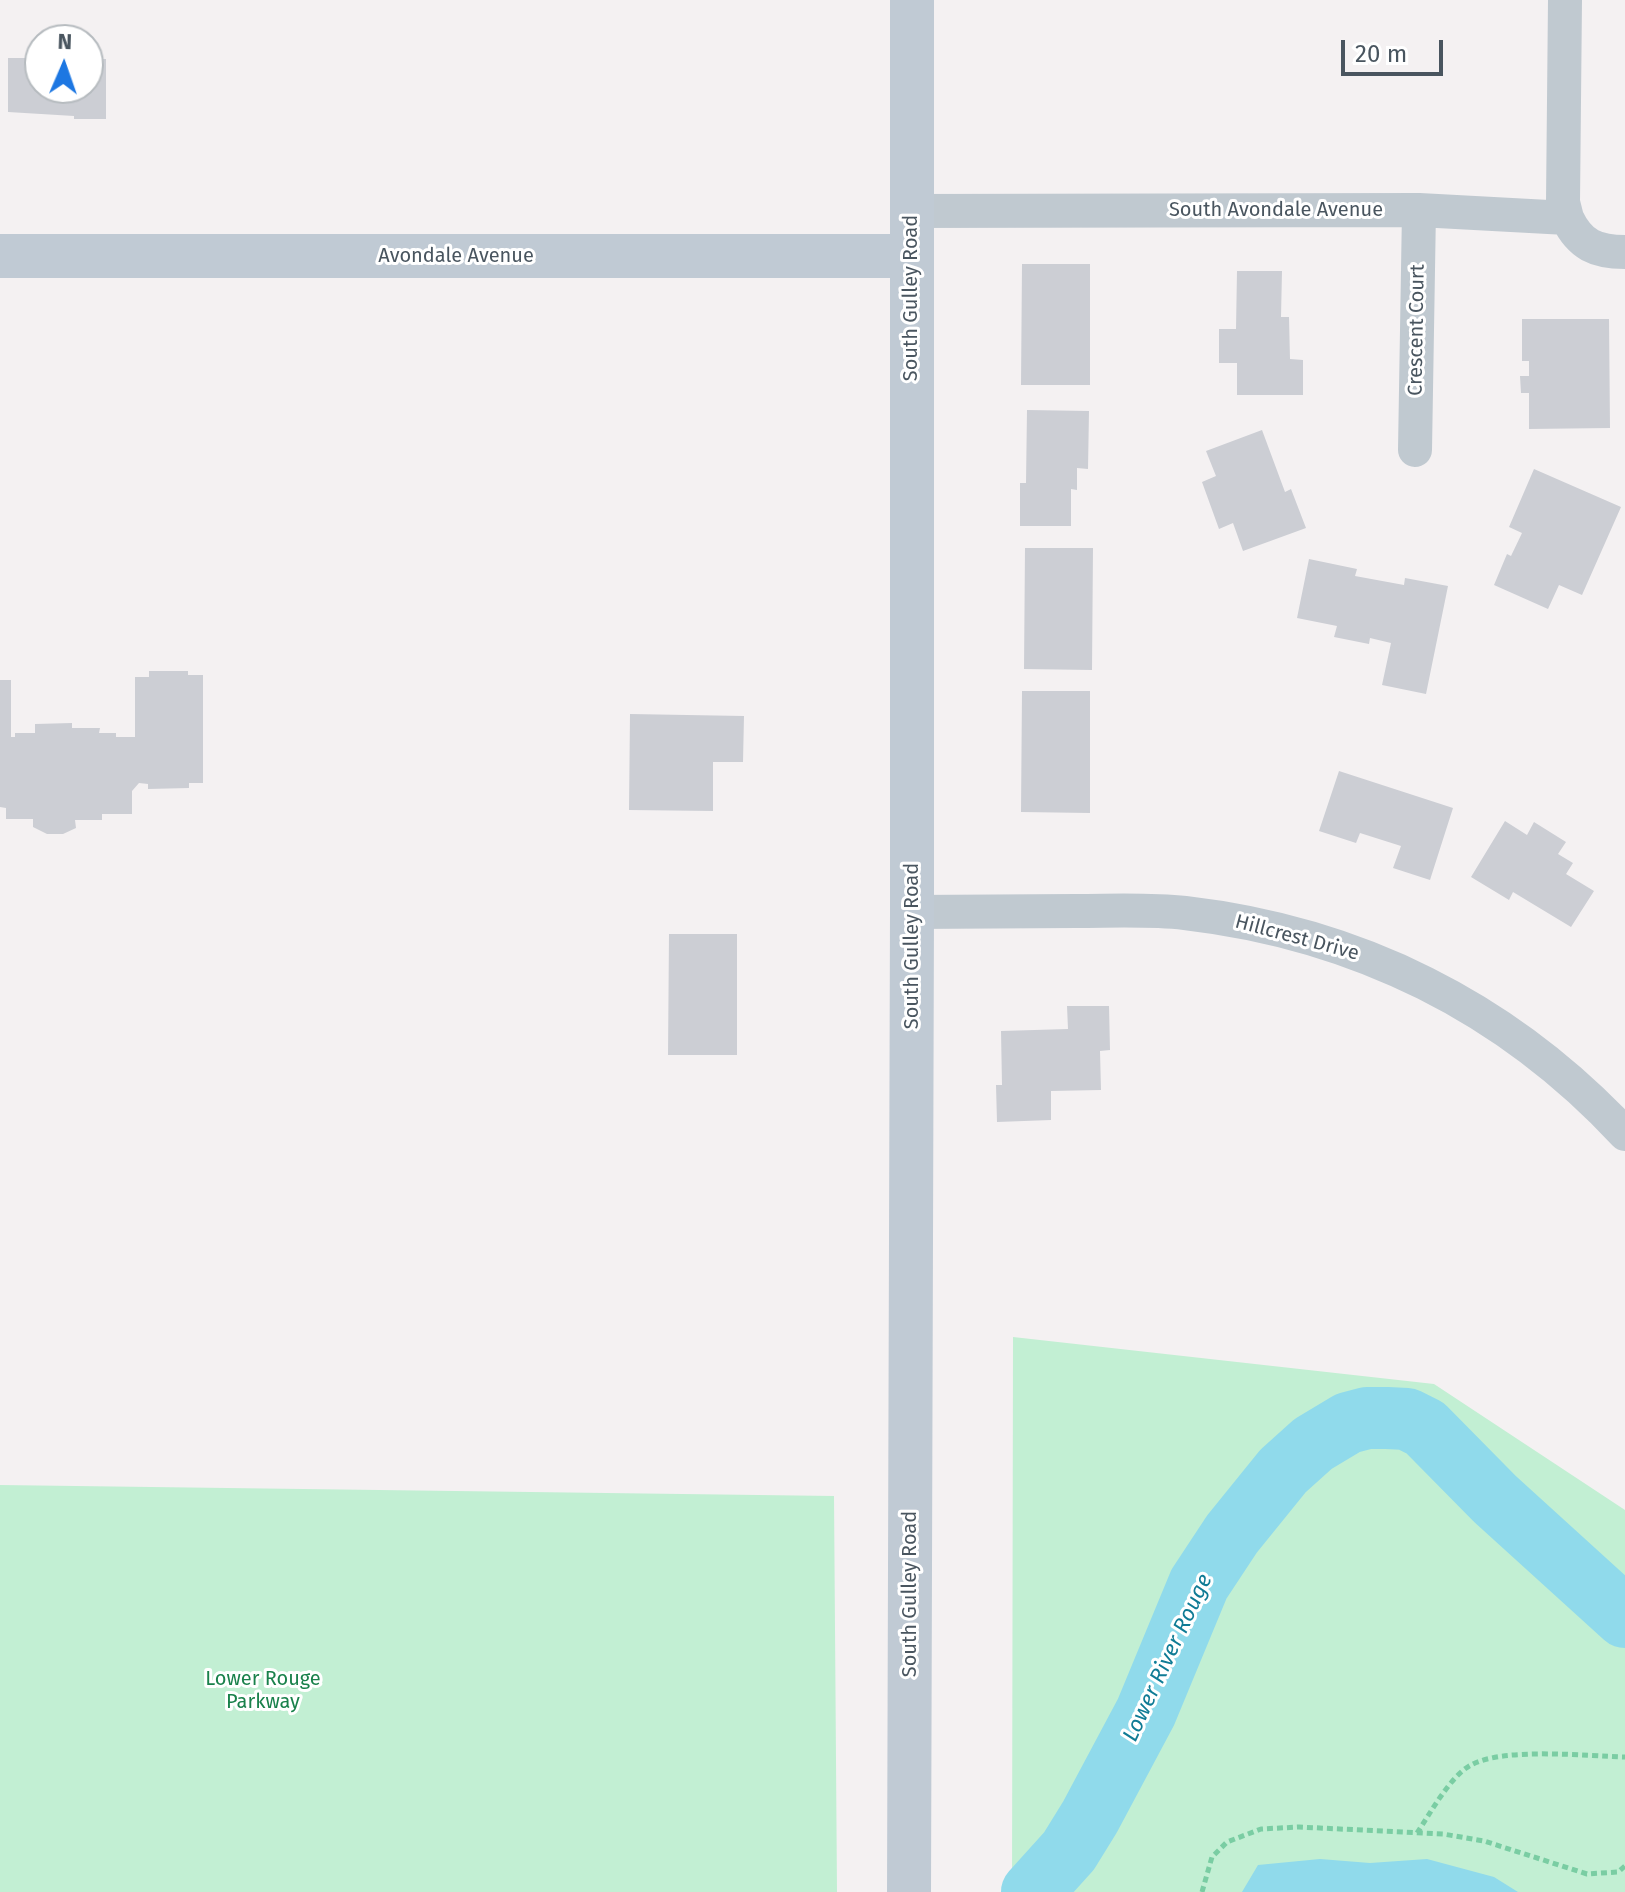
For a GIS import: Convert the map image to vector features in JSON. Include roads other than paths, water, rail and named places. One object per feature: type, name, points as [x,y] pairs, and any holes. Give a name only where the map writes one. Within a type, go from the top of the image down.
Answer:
[{"type":"street","name":"South Gulley Road","points":[[909,1892],[912,0]]},
{"type":"street","points":[[1565,0],[1563,202],[1567,218],[1581,240],[1604,252],[1625,252]]},
{"type":"street","name":"South Avondale Avenue","points":[[911,211],[1419,210],[1567,218]]},
{"type":"street","name":"Crescent Court","points":[[1415,450],[1419,210]]},
{"type":"street","name":"Avondale Avenue","points":[[0,256],[911,256]]},
{"type":"street","name":"Hillcrest Drive","points":[[912,912],[1182,913],[1249,922],[1331,943],[1409,974],[1497,1024],[1564,1075],[1625,1134]]},
{"type":"water","points":[[1320,1859],[1370,1863],[1427,1859],[1494,1877],[1518,1892],[1242,1892],[1258,1865]]},
{"type":"waterway","name":"Lower River Rouge","points":[[1032,1892],[1069,1851],[1090,1817],[1146,1712],[1199,1584],[1232,1534],[1283,1471],[1313,1444],[1348,1423],[1367,1418],[1407,1419],[1425,1428],[1495,1499],[1625,1617]]},
{"type":"park label","name":"Lower Rouge Parkway","points":[[263,1690]]}]
